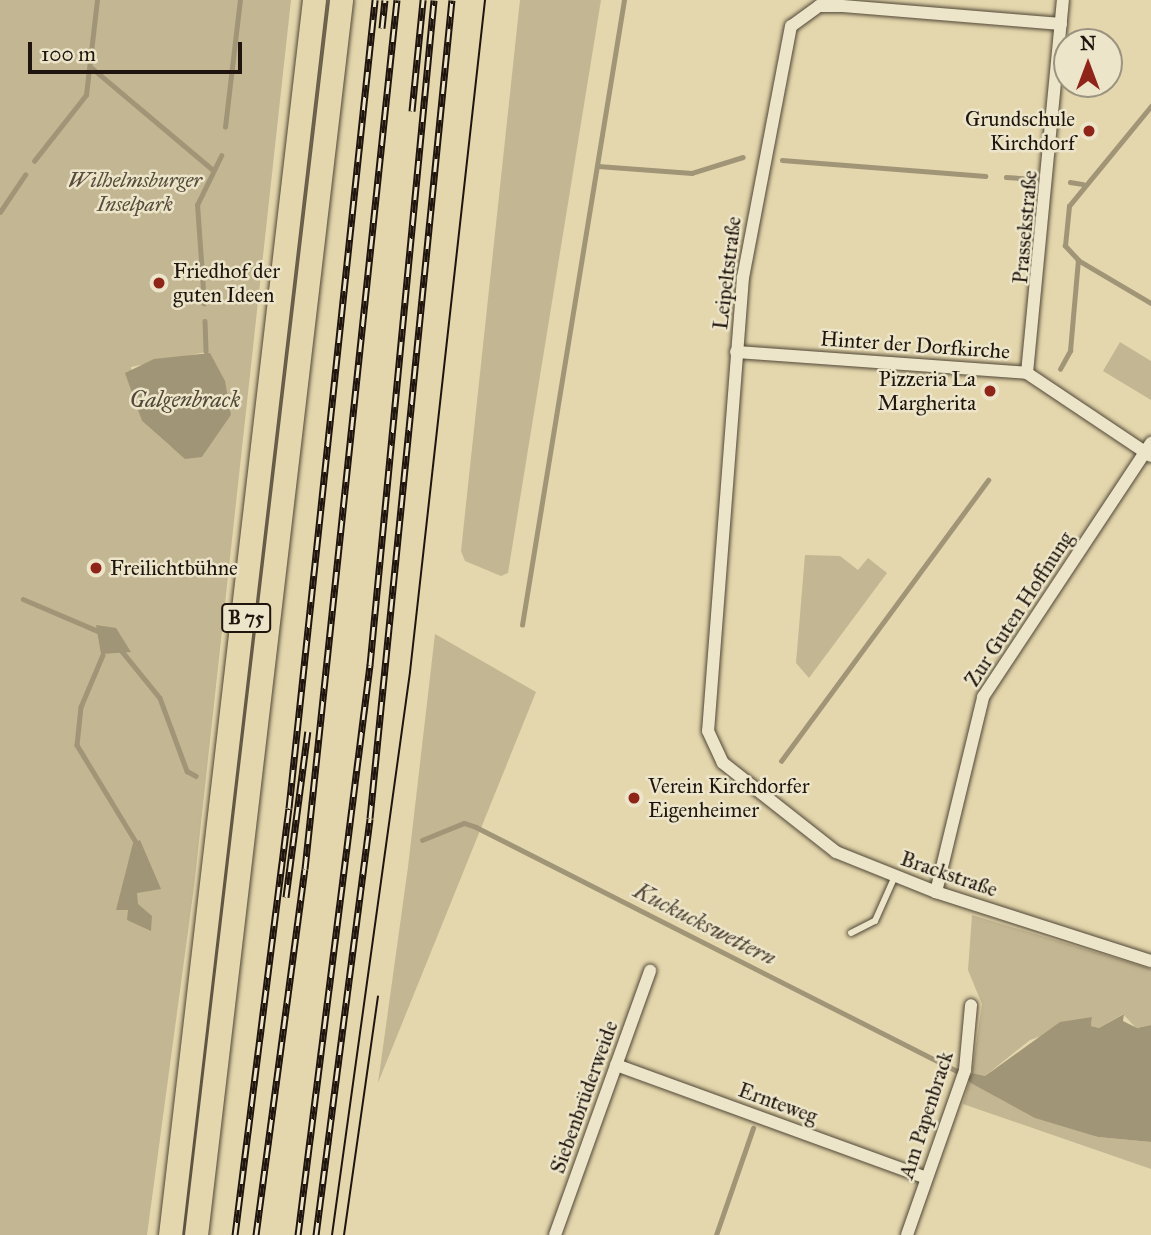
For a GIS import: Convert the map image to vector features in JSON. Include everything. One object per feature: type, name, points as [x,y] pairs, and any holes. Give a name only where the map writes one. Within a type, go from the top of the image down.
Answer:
[{"type":"highway","name":"B 75","points":[[170,1235],[314,0]]},
{"type":"highway","name":"B 75","points":[[196,1235],[341,0]]},
{"type":"street","name":"Prassekstraße","points":[[1027,373],[1063,0]]},
{"type":"street","name":"Leipeltstraße","points":[[753,789],[723,763],[708,731],[743,277],[787,42],[802,14],[840,6],[1061,24]]},
{"type":"street","name":"Hinter der Dorfkirche","points":[[736,352],[1027,373],[1149,450]]},
{"type":"street","name":"Zur Guten Hoffnung","points":[[936,892],[983,696],[1149,450]]},
{"type":"street","name":"Brackstraße","points":[[753,789],[836,852],[936,892],[1149,957]]},
{"type":"street","name":"Siebenbrüderweide","points":[[555,1235],[650,971]]},
{"type":"street","name":"Am Papenbrack","points":[[907,1235],[963,1074],[971,1005]]},
{"type":"street","name":"Ernteweg","points":[[616,1065],[926,1178]]},
{"type":"lane","points":[[851,933],[875,921],[895,876]]},
{"type":"green space","name":"Wilhelmsburger Inselpark","points":[[0,0],[291,0],[194,887],[147,1235],[0,1235]],"holes":[[[206,352],[231,415],[202,457],[170,446],[142,421],[131,367]]]},
{"type":"green space","points":[[520,0],[601,0],[508,573],[501,576],[465,561],[461,551]]},
{"type":"green space","points":[[1120,342],[1151,361],[1151,400],[1103,371]]},
{"type":"green space","points":[[805,555],[840,556],[858,570],[868,558],[887,573],[809,678],[796,663]]},
{"type":"green space","points":[[435,634],[536,692],[378,1083],[408,867]]},
{"type":"green space","points":[[972,915],[1151,969],[1151,1025],[1136,1028],[1123,1014],[1099,1028],[1091,1026],[1092,1018],[1030,1040],[985,1076],[972,1073],[982,1004],[968,970]]},
{"type":"green space","points":[[969,1082],[1098,1137],[1151,1142],[1151,1169],[963,1104]]},
{"type":"water","name":"Galgenbrack","points":[[210,353],[225,381],[231,415],[202,457],[185,459],[142,421],[125,373],[154,359]]},
{"type":"water","points":[[96,625],[116,628],[131,652],[101,654]]},
{"type":"water","points":[[140,840],[161,889],[137,893],[138,904],[152,916],[151,931],[127,920],[128,910],[116,910],[133,843]]},
{"type":"water","points":[[1124,1014],[1123,1021],[1137,1028],[1151,1025],[1151,1142],[1098,1137],[1035,1118],[969,1082],[972,1073],[985,1076],[1060,1022],[1092,1017],[1091,1026],[1099,1028]]},
{"type":"waterway","points":[[34,161],[86,95],[97,0]]},
{"type":"waterway","points":[[225,127],[240,0]]},
{"type":"waterway","points":[[522,625],[624,0]]},
{"type":"waterway","points":[[92,68],[213,170]]},
{"type":"waterway","points":[[1060,369],[1070,351],[1078,260],[1065,246],[1069,206],[1151,106]]},
{"type":"waterway","points":[[204,304],[197,205],[221,156]]},
{"type":"waterway","points":[[598,166],[692,173],[743,157]]},
{"type":"waterway","points":[[782,160],[985,176]]},
{"type":"waterway","points":[[0,212],[25,175]]},
{"type":"waterway","points":[[1006,177],[1035,179]]},
{"type":"waterway","points":[[1070,182],[1083,184]]},
{"type":"waterway","points":[[1078,260],[1151,303]]},
{"type":"waterway","points":[[205,321],[206,351]]},
{"type":"waterway","points":[[781,761],[988,480]]},
{"type":"waterway","name":"Kuckuckswettern","points":[[23,599],[98,631]]},
{"type":"waterway","name":"Kuckuckswettern","points":[[121,650],[160,698],[187,771],[196,776]]},
{"type":"waterway","points":[[103,655],[81,707],[77,745],[136,842]]},
{"type":"waterway","name":"Kuckuckswettern","points":[[422,840],[464,823],[476,827],[971,1078]]},
{"type":"waterway","points":[[716,1235],[753,1128]]},
{"type":"tram line","points":[[332,1235],[410,672],[485,0]]},
{"type":"tram line","points":[[344,1235],[378,996]]},
{"type":"railway","points":[[235,1235],[289,808],[375,0]]},
{"type":"railway","points":[[382,28],[385,0]]},
{"type":"railway","points":[[256,1235],[305,869],[397,0]]},
{"type":"railway","points":[[412,111],[423,0]]},
{"type":"railway","points":[[298,1235],[370,665],[434,0]]},
{"type":"railway","points":[[316,1235],[370,818],[452,0]]},
{"type":"railway","points":[[286,897],[308,731]]},
{"type":"place","name":"Grundschule Kirchdorf","points":[[1089,131]]},
{"type":"place","name":"Friedhof der guten Ideen","points":[[159,283]]},
{"type":"place","name":"Pizzeria La Margherita","points":[[990,391]]},
{"type":"place","name":"Freilichtbühne","points":[[96,568]]},
{"type":"place","name":"Verein Kirchdorfer Eigenheimer","points":[[634,798]]}]
